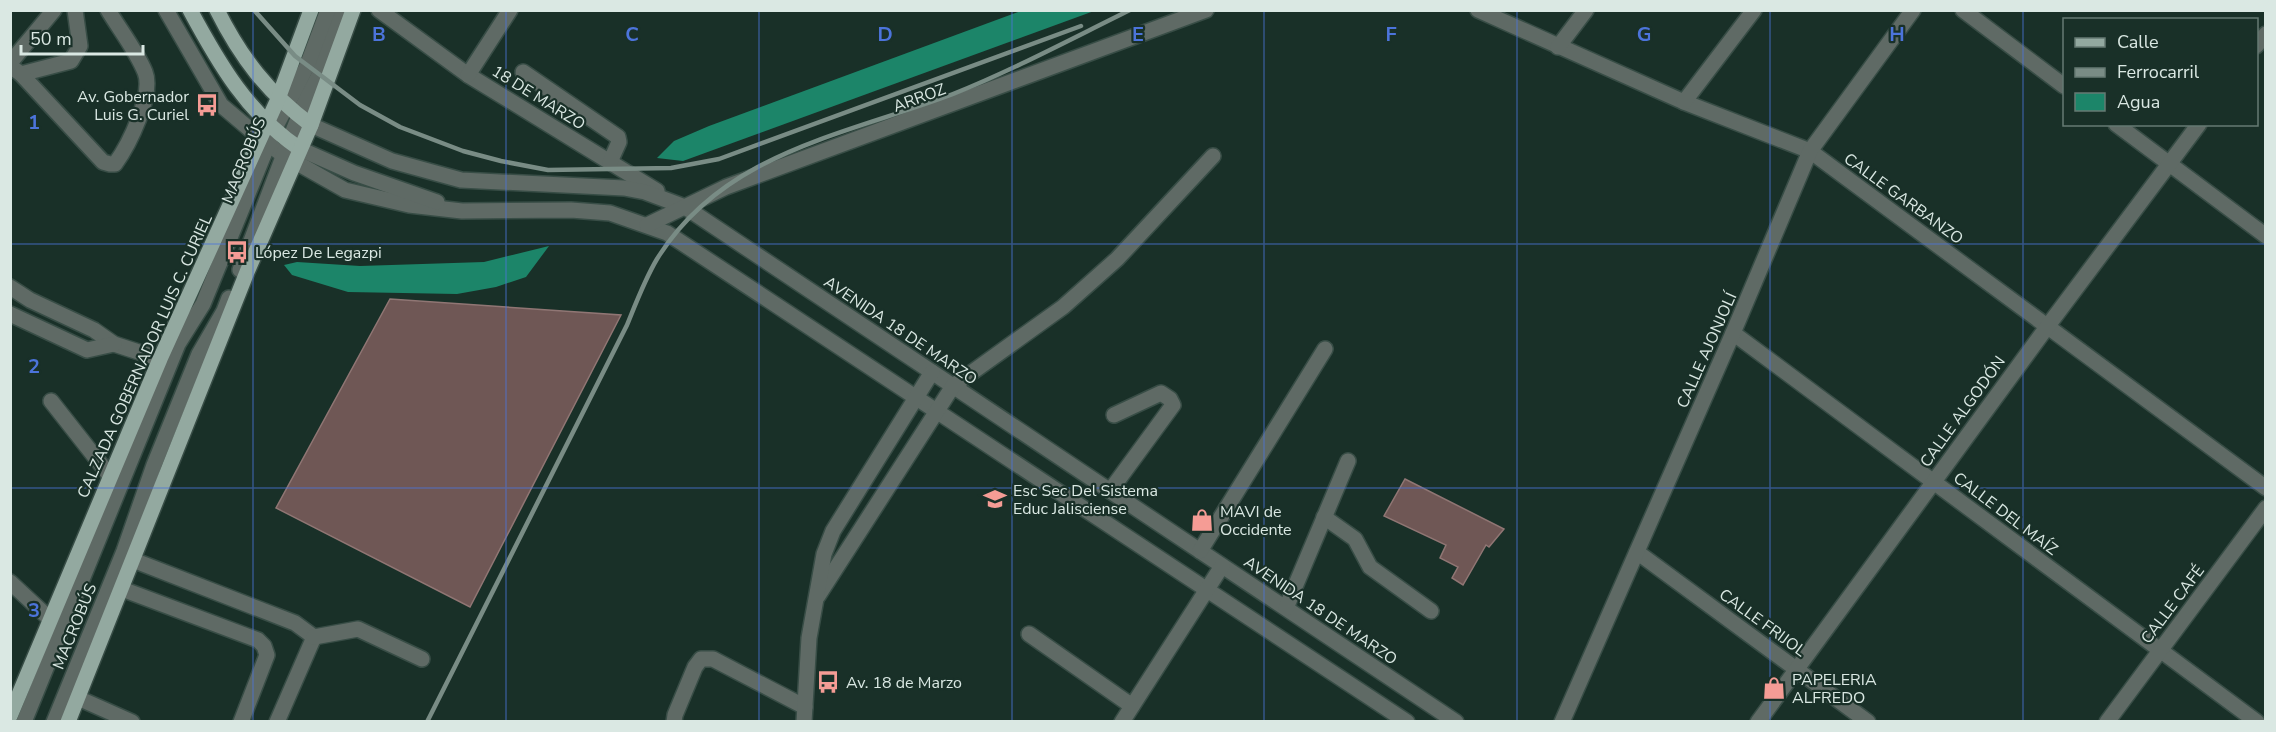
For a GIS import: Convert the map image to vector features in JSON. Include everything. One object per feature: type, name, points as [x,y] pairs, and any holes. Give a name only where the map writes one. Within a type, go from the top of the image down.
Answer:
[{"type":"main road","points":[[190,10],[210,47],[267,134],[291,152]]},
{"type":"main road","name":"AVENIDA 18 DE MARZO","points":[[217,10],[251,67],[282,102],[305,120]]},
{"type":"main road","name":"CALZADA GOBERNADOR LUIS C. CURIEL","points":[[10,716],[160,359],[282,102],[311,10]]},
{"type":"main road","points":[[68,722],[243,283],[291,152],[353,10]]},
{"type":"street","points":[[14,68],[54,10]]},
{"type":"street","points":[[14,68],[72,61],[80,46],[75,10]]},
{"type":"street","points":[[14,68],[103,162],[115,164],[134,128],[148,92],[145,71],[108,10]]},
{"type":"street","points":[[166,10],[221,105],[267,134]]},
{"type":"street","name":"MACROBÚS","points":[[282,102],[307,66],[328,10]]},
{"type":"street","points":[[305,120],[339,10]]},
{"type":"street","name":"18 DE MARZO","points":[[380,10],[468,75],[685,207]]},
{"type":"street","points":[[468,75],[510,10]]},
{"type":"street","name":"ARROZ","points":[[647,225],[726,187],[1206,10]]},
{"type":"street","name":"CALLE GARBANZO","points":[[1478,10],[1684,102],[1810,151],[2265,488]]},
{"type":"street","points":[[1558,46],[1586,10]]},
{"type":"street","points":[[1684,102],[1754,10]]},
{"type":"street","name":"CALLE AJONJOLÍ","points":[[1562,722],[1733,333],[1810,151],[1913,10]]},
{"type":"street","points":[[1963,10],[2063,85]]},
{"type":"street","points":[[523,72],[618,137],[619,142],[610,162]]},
{"type":"street","name":"AVENIDA 18 DE MARZO","points":[[305,120],[392,161],[461,180],[624,188],[645,192],[685,207],[1456,722]]},
{"type":"street","points":[[2119,126],[2265,236]]},
{"type":"street","name":"CALLE ALGODÓN","points":[[1758,722],[2047,327],[2198,126]]},
{"type":"street","name":"MACROBÚS","points":[[24,722],[178,344],[202,304],[267,134]]},
{"type":"street","points":[[291,152],[462,211],[610,213],[647,225],[679,240],[1407,722]]},
{"type":"street","name":"MACROBÚS","points":[[54,722],[124,551],[154,465],[199,354],[224,311],[269,196],[291,152]]},
{"type":"street","points":[[818,596],[953,386],[1063,307],[1117,259],[1213,156]]},
{"type":"street","points":[[10,286],[30,300],[94,330],[114,344],[160,359]]},
{"type":"street","points":[[10,314],[87,350],[114,344]]},
{"type":"street","name":"CALLE DEL MAÍZ","points":[[1733,333],[2257,722]]},
{"type":"street","points":[[1200,551],[1325,349]]},
{"type":"street","points":[[674,722],[695,667],[700,659],[706,658],[713,659],[804,714],[809,638],[824,554],[833,531],[932,372]]},
{"type":"street","points":[[1110,491],[1173,405],[1170,399],[1161,393],[1114,415]]},
{"type":"street","points":[[51,401],[110,476]]},
{"type":"street","points":[[1286,608],[1347,461]]},
{"type":"street","name":"CALLE CAFÉ","points":[[2107,722],[2265,508]]},
{"type":"street","points":[[1324,517],[1355,539],[1370,567],[1431,611]]},
{"type":"street","name":"CALLE FRIJOL","points":[[1637,552],[1868,722]]},
{"type":"street","points":[[133,560],[295,623],[314,637],[358,629],[422,659]]},
{"type":"street","points":[[1122,722],[1222,566]]},
{"type":"street","points":[[10,582],[51,620]]},
{"type":"street","points":[[122,589],[258,640],[264,646],[267,655],[241,722]]},
{"type":"street","points":[[1029,634],[1132,706]]},
{"type":"street","points":[[277,722],[314,637]]},
{"type":"street","points":[[78,698],[132,722]]},
{"type":"water","points":[[1021,11],[1094,11],[683,161],[657,158],[674,141],[709,126]]},
{"type":"water","points":[[549,246],[526,277],[496,287],[457,294],[348,292],[292,275],[284,265],[297,262],[360,266],[484,262]]},
{"type":"building","points":[[390,299],[621,315],[470,607],[276,508]]},
{"type":"building","points":[[1405,479],[1504,529],[1489,547],[1486,545],[1463,585],[1452,578],[1458,567],[1440,558],[1446,545],[1384,516]]},
{"type":"railway","points":[[254,10],[295,56],[360,105],[400,127],[463,151],[548,170],[671,168],[719,159],[1081,26]]},
{"type":"railway","points":[[427,722],[627,325],[657,259],[684,223],[716,194],[751,171],[789,152],[975,85],[1130,10]]},
{"type":"place","name":"Av. Gobernador Luis G. Curiel","points":[[207,105]]},
{"type":"place","name":"López De Legazpi","points":[[237,252]]},
{"type":"place","name":"Esc Sec Del Sistema Educ Jalisciense","points":[[995,499]]},
{"type":"place","name":"MAVI de Occidente","points":[[1202,520]]},
{"type":"place","name":"Av. 18 de Marzo","points":[[828,682]]},
{"type":"place","name":"PAPELERIA ALFREDO","points":[[1774,688]]}]
